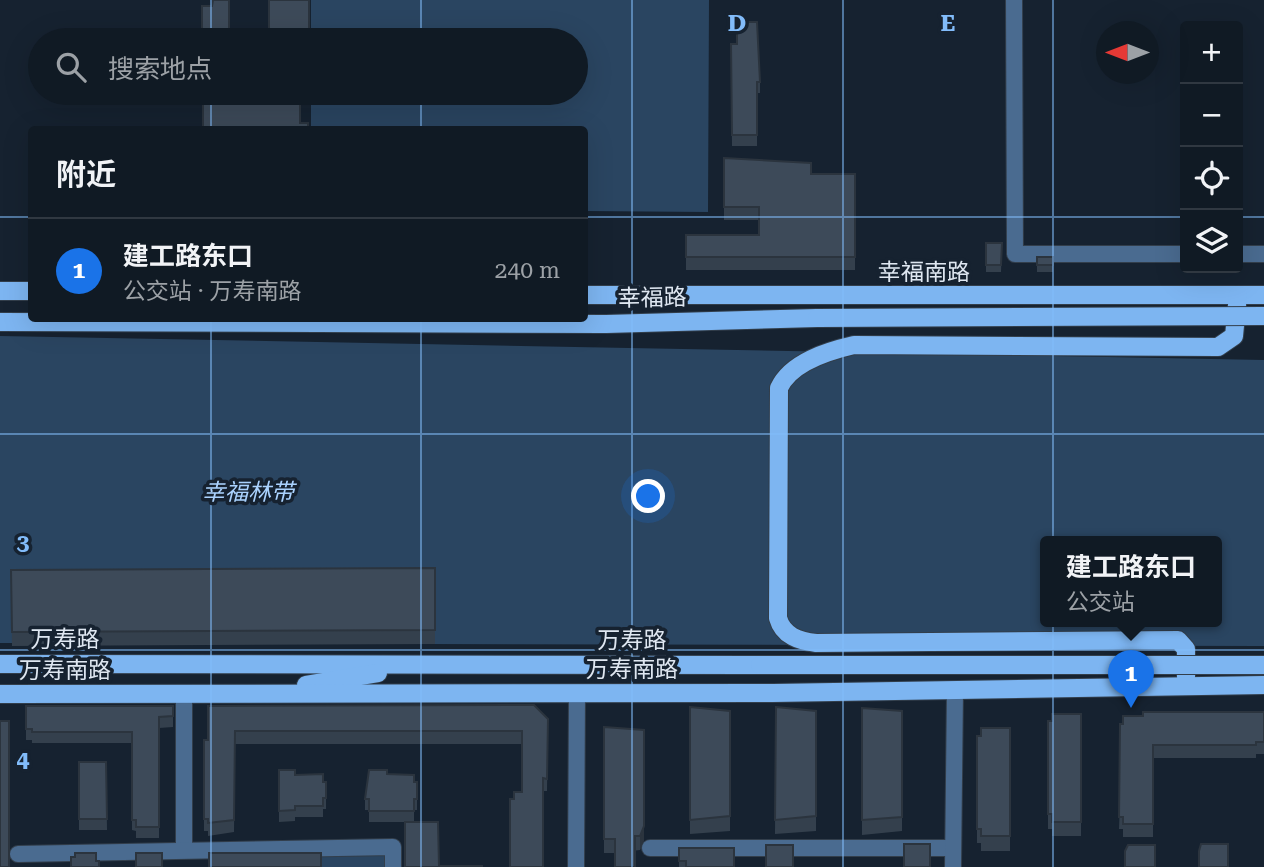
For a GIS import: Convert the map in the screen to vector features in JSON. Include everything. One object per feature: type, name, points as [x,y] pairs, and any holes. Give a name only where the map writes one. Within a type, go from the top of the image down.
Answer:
[{"type":"main road","points":[[0,291],[28,291]]},
{"type":"main road","name":"幸福南路","points":[[588,295],[1264,295]]},
{"type":"main road","points":[[1186,685],[1186,649],[1178,640],[817,643],[801,641],[788,634],[780,627],[778,618],[779,388],[791,370],[838,349],[854,345],[1218,347],[1234,336],[1238,295]]},
{"type":"main road","name":"幸福路","points":[[387,322],[606,324],[817,318],[1264,316]]},
{"type":"main road","name":"幸福路","points":[[0,322],[28,322]]},
{"type":"main road","name":"万寿路","points":[[0,664],[1264,665]]},
{"type":"main road","points":[[251,694],[432,665]]},
{"type":"main road","name":"万寿南路","points":[[0,694],[577,694],[1264,685]]},
{"type":"street","points":[[1014,0],[1015,254],[1180,254]]},
{"type":"street","points":[[1243,254],[1264,254]]},
{"type":"street","points":[[953,867],[955,690]]},
{"type":"street","points":[[184,694],[184,850]]},
{"type":"street","points":[[576,867],[577,694]]},
{"type":"street","points":[[18,853],[393,847],[393,867]]},
{"type":"street","points":[[650,848],[953,848]]},
{"type":"green space","points":[[311,0],[709,0],[708,212],[588,211],[588,126],[311,126],[311,105],[588,105],[588,28],[311,28]]},
{"type":"green space","name":"幸福林带","points":[[0,336],[1264,360],[1264,646],[0,643]]},
{"type":"green space","points":[[318,856],[388,856],[388,867],[318,867]]},
{"type":"building","points":[[213,0],[229,0],[229,28],[202,28],[202,6],[212,6]]},
{"type":"building","points":[[269,0],[309,0],[309,28],[269,28]]},
{"type":"building","points":[[737,22],[757,22],[760,82],[757,82],[757,135],[732,135],[731,44],[737,44]]},
{"type":"building","points":[[203,105],[300,105],[300,123],[308,123],[308,126],[203,126]]},
{"type":"building","points":[[724,158],[811,163],[811,174],[855,174],[855,257],[686,257],[686,235],[759,235],[759,207],[724,207]]},
{"type":"building","points":[[986,243],[1002,243],[1001,265],[986,265]]},
{"type":"building","points":[[1037,257],[1053,257],[1053,265],[1037,265]]},
{"type":"building","points":[[435,568],[435,630],[12,632],[11,570]]},
{"type":"building","points":[[534,705],[548,719],[547,779],[543,778],[543,867],[510,867],[510,799],[514,799],[514,792],[522,792],[522,731],[235,731],[234,820],[208,823],[208,819],[204,819],[204,740],[208,740],[208,706]]},
{"type":"building","points":[[26,706],[173,706],[173,716],[159,717],[159,827],[136,827],[136,820],[132,820],[132,732],[32,732],[32,729],[26,729]]},
{"type":"building","points":[[690,707],[730,711],[730,816],[690,820]]},
{"type":"building","points":[[776,707],[816,711],[816,816],[775,820]]},
{"type":"building","points":[[862,708],[902,711],[902,817],[862,820]]},
{"type":"building","points":[[1143,712],[1264,712],[1264,742],[1256,742],[1256,745],[1153,745],[1153,824],[1123,824],[1123,817],[1119,817],[1120,724],[1123,724],[1123,716],[1143,716]]},
{"type":"building","points":[[1052,714],[1081,714],[1081,822],[1052,822],[1052,814],[1048,814],[1048,721],[1052,721]]},
{"type":"building","points":[[0,721],[9,721],[9,867],[0,867]]},
{"type":"building","points":[[604,727],[644,730],[644,826],[640,836],[635,836],[635,867],[615,867],[615,839],[604,839]]},
{"type":"building","points":[[981,728],[1010,728],[1010,836],[981,836],[981,829],[977,829],[977,736],[981,736]]},
{"type":"building","points":[[79,762],[106,762],[107,819],[79,819]]},
{"type":"building","points":[[279,770],[295,770],[295,775],[323,774],[326,798],[323,798],[323,806],[295,806],[295,810],[279,811]]},
{"type":"building","points":[[369,770],[414,775],[414,782],[417,782],[417,799],[414,799],[414,811],[369,811],[369,799],[365,799]]},
{"type":"building","points":[[405,822],[438,822],[439,866],[482,867],[405,867]]},
{"type":"building","points":[[904,844],[930,844],[930,867],[904,867]]},
{"type":"building","points":[[1201,844],[1228,844],[1228,867],[1199,867]]},
{"type":"building","points":[[766,845],[793,845],[793,867],[766,867]]},
{"type":"building","points":[[1128,845],[1155,845],[1155,867],[1125,867],[1125,851]]},
{"type":"building","points":[[679,848],[734,848],[734,867],[686,867],[686,861],[679,861]]},
{"type":"building","points":[[75,853],[96,853],[99,867],[71,867],[71,857],[75,857]]},
{"type":"building","points":[[136,853],[162,853],[162,867],[136,867]]},
{"type":"building","points":[[209,853],[321,853],[321,867],[209,867]]},
{"type":"place","name":"建工路东口","points":[[1131,708]]}]
